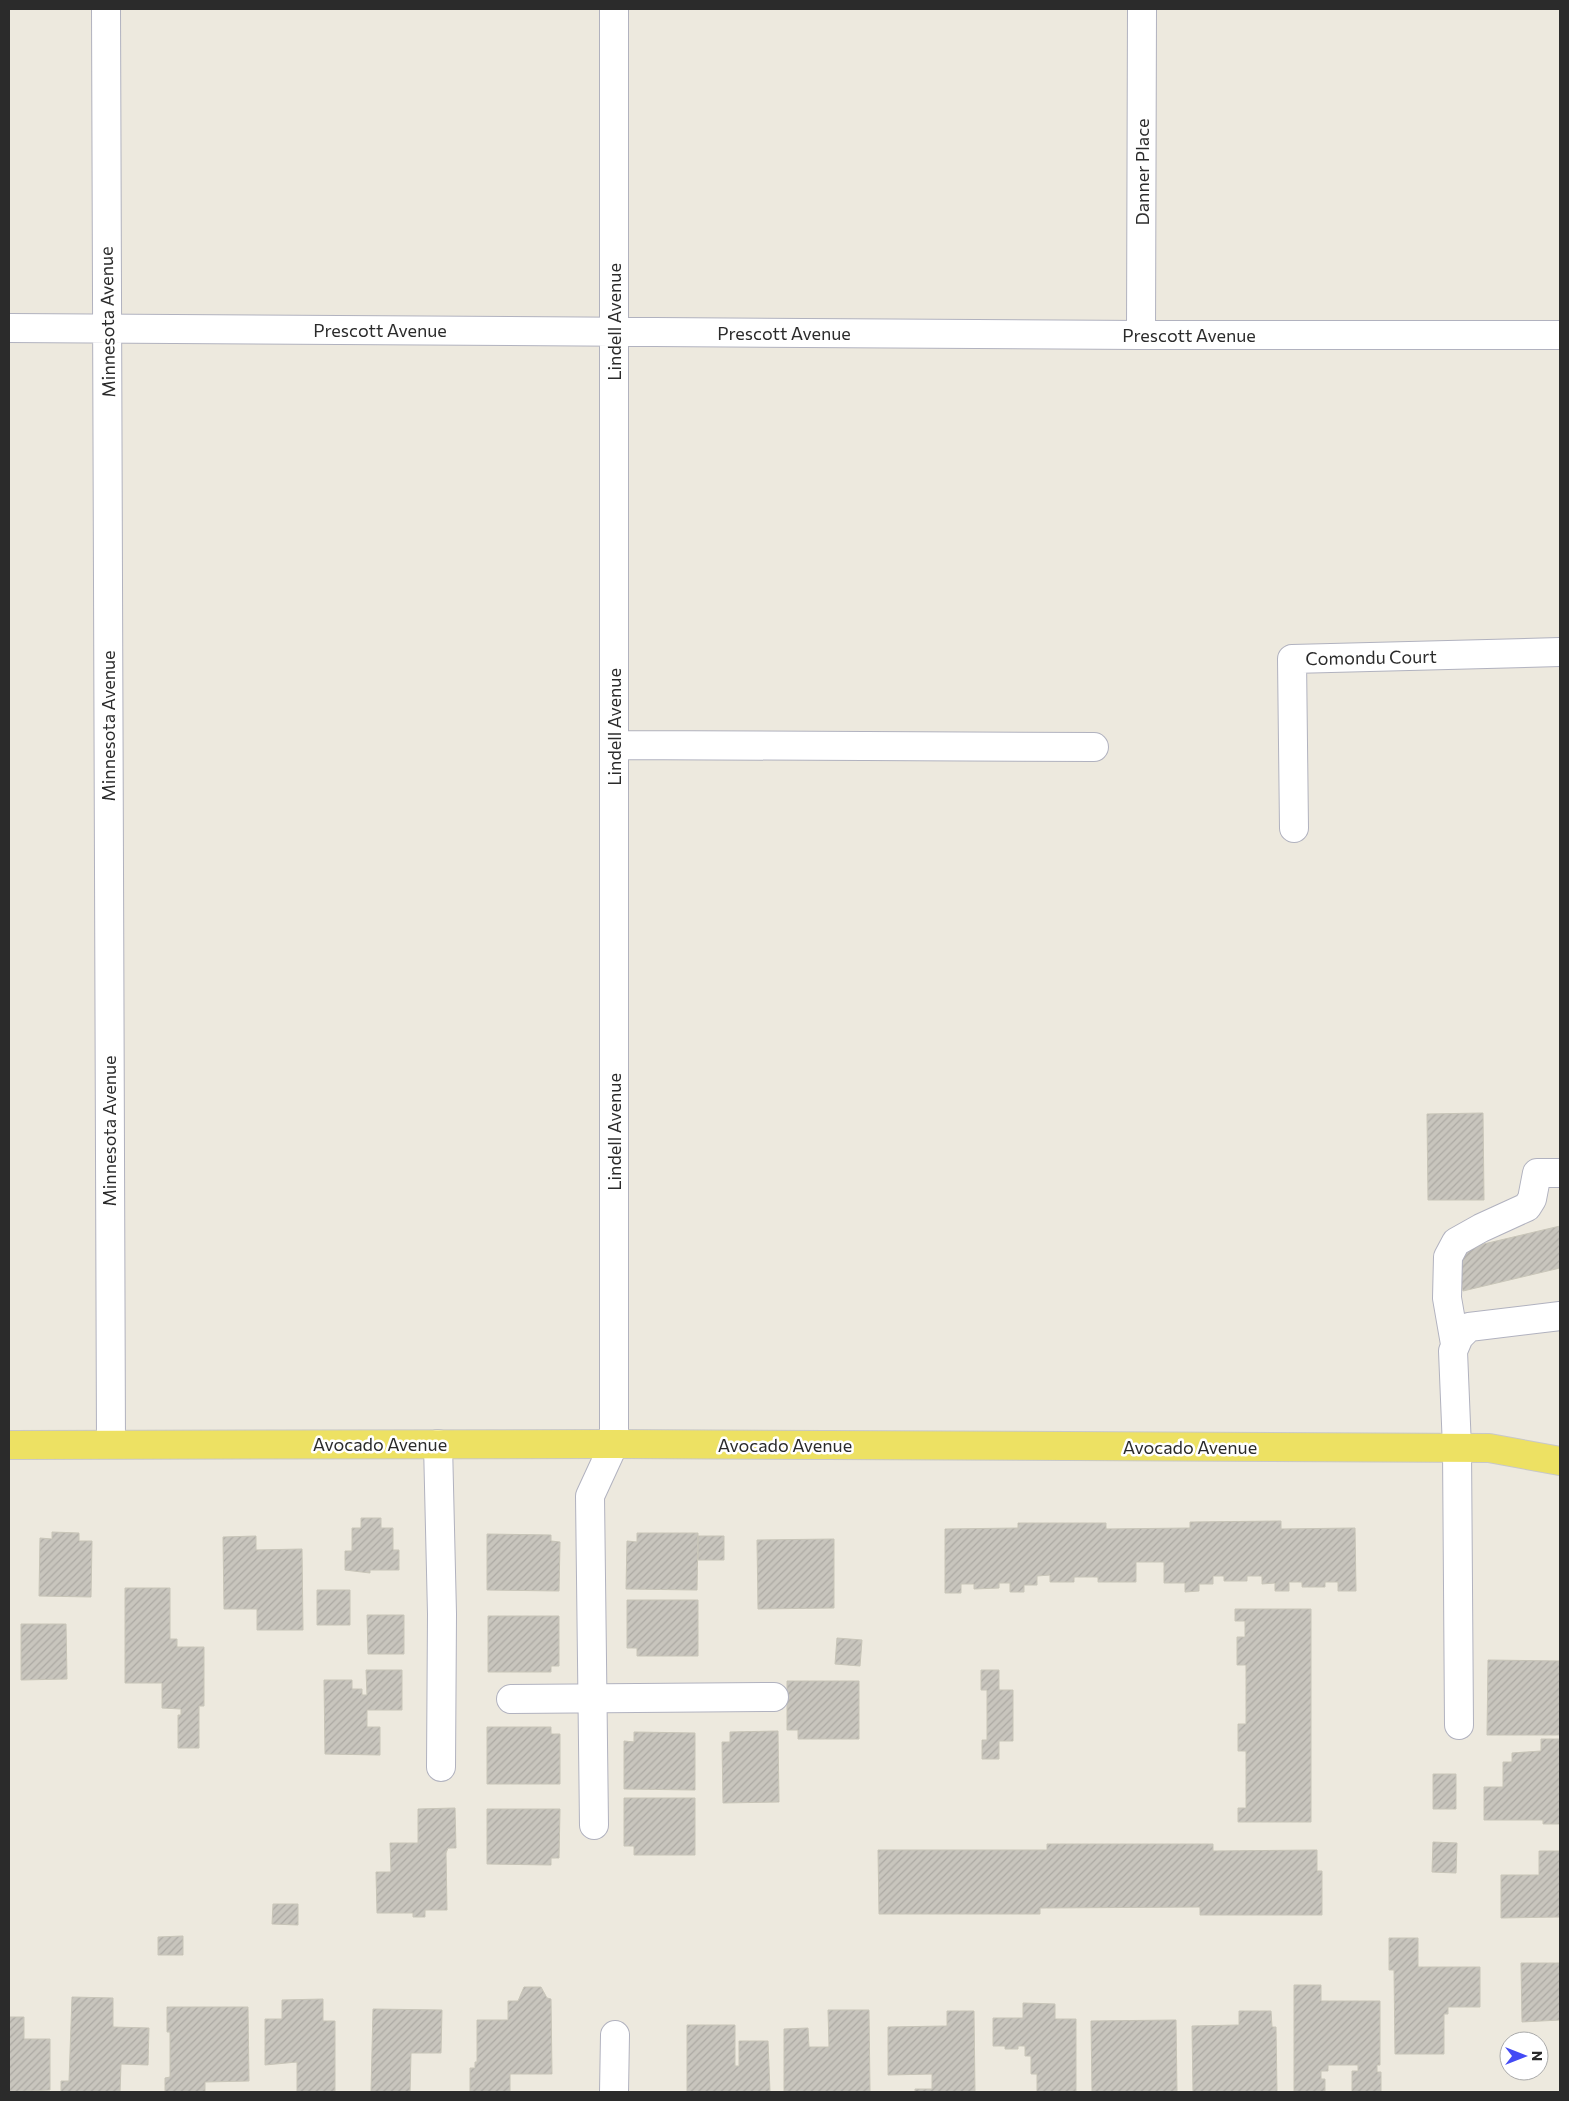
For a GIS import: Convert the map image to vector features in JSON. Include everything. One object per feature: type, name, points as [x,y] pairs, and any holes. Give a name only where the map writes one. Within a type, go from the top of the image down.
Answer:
[{"type":"main road","name":"Avocado Avenue","points":[[9,1445],[614,1444],[1490,1448],[1560,1461]]},
{"type":"street","name":"Minnesota Avenue","points":[[106,9],[111,1444]]},
{"type":"street","name":"Lindell Avenue","points":[[614,9],[614,1444]]},
{"type":"street","name":"Danner Place","points":[[1141,335],[1142,9]]},
{"type":"street","name":"Prescott Avenue","points":[[9,328],[106,327],[1141,335],[1560,335]]},
{"type":"street","name":"Comondu Court","points":[[1294,828],[1292,659],[1560,652]]},
{"type":"street","points":[[614,746],[1094,748]]},
{"type":"street","points":[[1455,1344],[1447,1298],[1448,1257],[1456,1242],[1481,1228],[1528,1207],[1532,1199],[1537,1173],[1560,1173]]},
{"type":"street","points":[[1459,1725],[1458,1448],[1453,1351],[1463,1332],[1469,1327],[1560,1316]]},
{"type":"street","points":[[438,1444],[442,1614],[441,1767]]},
{"type":"street","points":[[594,1825],[590,1496],[614,1444]]},
{"type":"street","points":[[511,1700],[774,1698]]},
{"type":"street","points":[[614,2092],[615,2035]]},
{"type":"building","points":[[1483,1113],[1484,1200],[1428,1200],[1427,1114]]},
{"type":"building","points":[[1560,1226],[1560,1268],[1463,1291],[1454,1251]]},
{"type":"building","points":[[361,1518],[381,1518],[381,1528],[393,1528],[393,1550],[399,1550],[399,1570],[370,1570],[370,1573],[345,1570],[345,1551],[352,1551],[352,1528],[361,1528]]},
{"type":"building","points":[[1281,1521],[1281,1529],[1355,1528],[1356,1591],[1338,1591],[1338,1582],[1325,1582],[1325,1587],[1302,1587],[1302,1582],[1289,1582],[1289,1591],[1275,1591],[1275,1583],[1262,1584],[1262,1576],[1247,1576],[1247,1581],[1224,1581],[1224,1576],[1213,1576],[1213,1584],[1199,1584],[1199,1591],[1185,1592],[1185,1583],[1164,1583],[1164,1562],[1136,1562],[1136,1582],[1098,1582],[1098,1577],[1074,1577],[1074,1582],[1050,1582],[1050,1575],[1037,1576],[1037,1585],[1024,1585],[1024,1592],[1010,1592],[1010,1583],[999,1583],[999,1588],[974,1589],[974,1584],[961,1584],[961,1593],[945,1593],[945,1529],[1018,1528],[1018,1523],[1106,1523],[1106,1529],[1190,1528],[1190,1522]]},
{"type":"building","points":[[52,1532],[79,1533],[79,1541],[92,1541],[91,1597],[39,1596],[40,1538],[52,1539]]},
{"type":"building","points":[[637,1533],[698,1533],[697,1590],[626,1589],[627,1541],[637,1542]]},
{"type":"building","points":[[487,1534],[551,1535],[551,1541],[560,1542],[559,1591],[487,1590]]},
{"type":"building","points":[[256,1536],[256,1550],[302,1549],[303,1630],[257,1630],[257,1609],[224,1609],[223,1537]]},
{"type":"building","points":[[698,1536],[724,1536],[724,1560],[698,1560]]},
{"type":"building","points":[[834,1539],[834,1608],[758,1609],[757,1540]]},
{"type":"building","points":[[125,1588],[170,1588],[170,1639],[177,1639],[177,1647],[204,1647],[204,1706],[199,1706],[199,1748],[178,1748],[178,1715],[181,1715],[181,1709],[162,1708],[162,1683],[125,1683]]},
{"type":"building","points":[[317,1590],[350,1590],[350,1625],[317,1625]]},
{"type":"building","points":[[627,1600],[698,1600],[698,1656],[637,1656],[637,1648],[627,1648]]},
{"type":"building","points":[[1235,1609],[1311,1609],[1311,1822],[1238,1822],[1238,1808],[1246,1808],[1246,1751],[1238,1751],[1238,1724],[1246,1724],[1246,1665],[1237,1665],[1237,1637],[1245,1637],[1245,1621],[1235,1621]]},
{"type":"building","points":[[367,1615],[404,1615],[404,1654],[368,1654]]},
{"type":"building","points":[[488,1616],[559,1616],[559,1666],[551,1666],[551,1672],[488,1672]]},
{"type":"building","points":[[21,1624],[66,1624],[67,1679],[21,1680]]},
{"type":"building","points":[[837,1638],[862,1640],[860,1666],[835,1664]]},
{"type":"building","points":[[1488,1660],[1560,1661],[1560,1735],[1487,1735]]},
{"type":"building","points":[[366,1670],[402,1670],[402,1710],[367,1710],[367,1727],[380,1727],[380,1755],[325,1754],[324,1680],[352,1680],[352,1689],[362,1689],[362,1695],[367,1695]]},
{"type":"building","points":[[981,1670],[999,1670],[999,1690],[1013,1690],[1013,1741],[999,1741],[999,1759],[982,1759],[982,1740],[987,1740],[987,1690],[981,1690]]},
{"type":"building","points":[[787,1681],[859,1681],[859,1739],[798,1739],[798,1730],[787,1730]]},
{"type":"building","points":[[487,1727],[551,1727],[551,1734],[560,1734],[560,1784],[487,1784]]},
{"type":"building","points":[[778,1731],[779,1802],[723,1803],[722,1742],[730,1742],[730,1732]]},
{"type":"building","points":[[634,1732],[695,1733],[695,1790],[624,1789],[624,1741],[634,1742]]},
{"type":"building","points":[[1541,1739],[1560,1739],[1560,1824],[1543,1824],[1543,1820],[1484,1820],[1484,1787],[1503,1787],[1503,1762],[1512,1762],[1512,1753],[1541,1751]]},
{"type":"building","points":[[1433,1774],[1456,1774],[1456,1809],[1433,1809]]},
{"type":"building","points":[[624,1798],[695,1798],[695,1855],[634,1855],[634,1846],[624,1846]]},
{"type":"building","points":[[455,1808],[456,1848],[448,1848],[446,1853],[447,1910],[425,1910],[425,1917],[413,1917],[413,1913],[377,1913],[376,1872],[391,1872],[390,1843],[418,1843],[418,1809]]},
{"type":"building","points":[[487,1809],[560,1809],[559,1858],[551,1858],[551,1865],[487,1864]]},
{"type":"building","points":[[1433,1842],[1457,1843],[1456,1873],[1432,1872]]},
{"type":"building","points":[[1047,1844],[1213,1844],[1213,1851],[1317,1850],[1317,1871],[1322,1871],[1322,1915],[1200,1915],[1200,1907],[1040,1908],[1040,1914],[879,1914],[878,1850],[1047,1850]]},
{"type":"building","points":[[1539,1851],[1560,1851],[1560,1917],[1501,1918],[1501,1875],[1539,1875]]},
{"type":"building","points":[[273,1904],[298,1904],[298,1925],[272,1924]]},
{"type":"building","points":[[183,1936],[183,1955],[158,1955],[158,1937]]},
{"type":"building","points":[[1389,1938],[1418,1938],[1418,1967],[1480,1967],[1480,2007],[1448,2007],[1448,2014],[1444,2014],[1444,2054],[1395,2054],[1394,1970],[1389,1970]]},
{"type":"building","points":[[1521,1963],[1560,1963],[1560,2020],[1522,2022]]},
{"type":"building","points":[[1294,1985],[1321,1985],[1321,2001],[1380,2001],[1380,2065],[1377,2065],[1377,2072],[1381,2072],[1381,2092],[1352,2092],[1352,2071],[1358,2071],[1358,2065],[1328,2065],[1328,2071],[1321,2071],[1321,2079],[1325,2079],[1325,2092],[1294,2092]]},
{"type":"building","points":[[524,1987],[541,1987],[547,1998],[551,1999],[552,2074],[510,2074],[510,2092],[470,2092],[470,2068],[475,2068],[475,2062],[477,2062],[477,2020],[508,2020],[508,2001],[518,2001]]},
{"type":"building","points":[[72,1997],[113,1998],[113,2027],[149,2028],[148,2065],[121,2064],[120,2092],[61,2092],[61,2081],[69,2081]]},
{"type":"building","points":[[323,1999],[323,2021],[335,2021],[335,2092],[297,2092],[297,2062],[265,2065],[265,2019],[282,2019],[282,2000]]},
{"type":"building","points":[[1023,2003],[1055,2004],[1055,2019],[1076,2019],[1076,2092],[1037,2092],[1037,2074],[1031,2074],[1031,2056],[1025,2056],[1025,2046],[1018,2046],[1018,2049],[1005,2049],[1005,2046],[993,2046],[993,2018],[1023,2018]]},
{"type":"building","points":[[167,2007],[248,2007],[249,2081],[205,2082],[205,2092],[165,2092],[165,2078],[170,2077],[170,2032],[167,2032]]},
{"type":"building","points":[[373,2009],[442,2010],[441,2053],[411,2053],[410,2092],[371,2092]]},
{"type":"building","points":[[828,2010],[869,2010],[870,2092],[784,2092],[784,2029],[808,2028],[809,2047],[829,2047]]},
{"type":"building","points":[[947,2011],[974,2011],[975,2092],[915,2092],[915,2089],[932,2089],[932,2074],[888,2075],[888,2027],[947,2026]]},
{"type":"building","points":[[1239,2011],[1271,2011],[1272,2027],[1276,2027],[1277,2092],[1193,2092],[1192,2026],[1239,2025]]},
{"type":"building","points":[[9,2017],[24,2017],[24,2039],[50,2039],[50,2090],[9,2092]]},
{"type":"building","points":[[1176,2020],[1177,2092],[1092,2092],[1091,2021]]},
{"type":"building","points":[[687,2025],[735,2025],[735,2066],[739,2066],[739,2041],[768,2041],[770,2092],[687,2092]]}]
